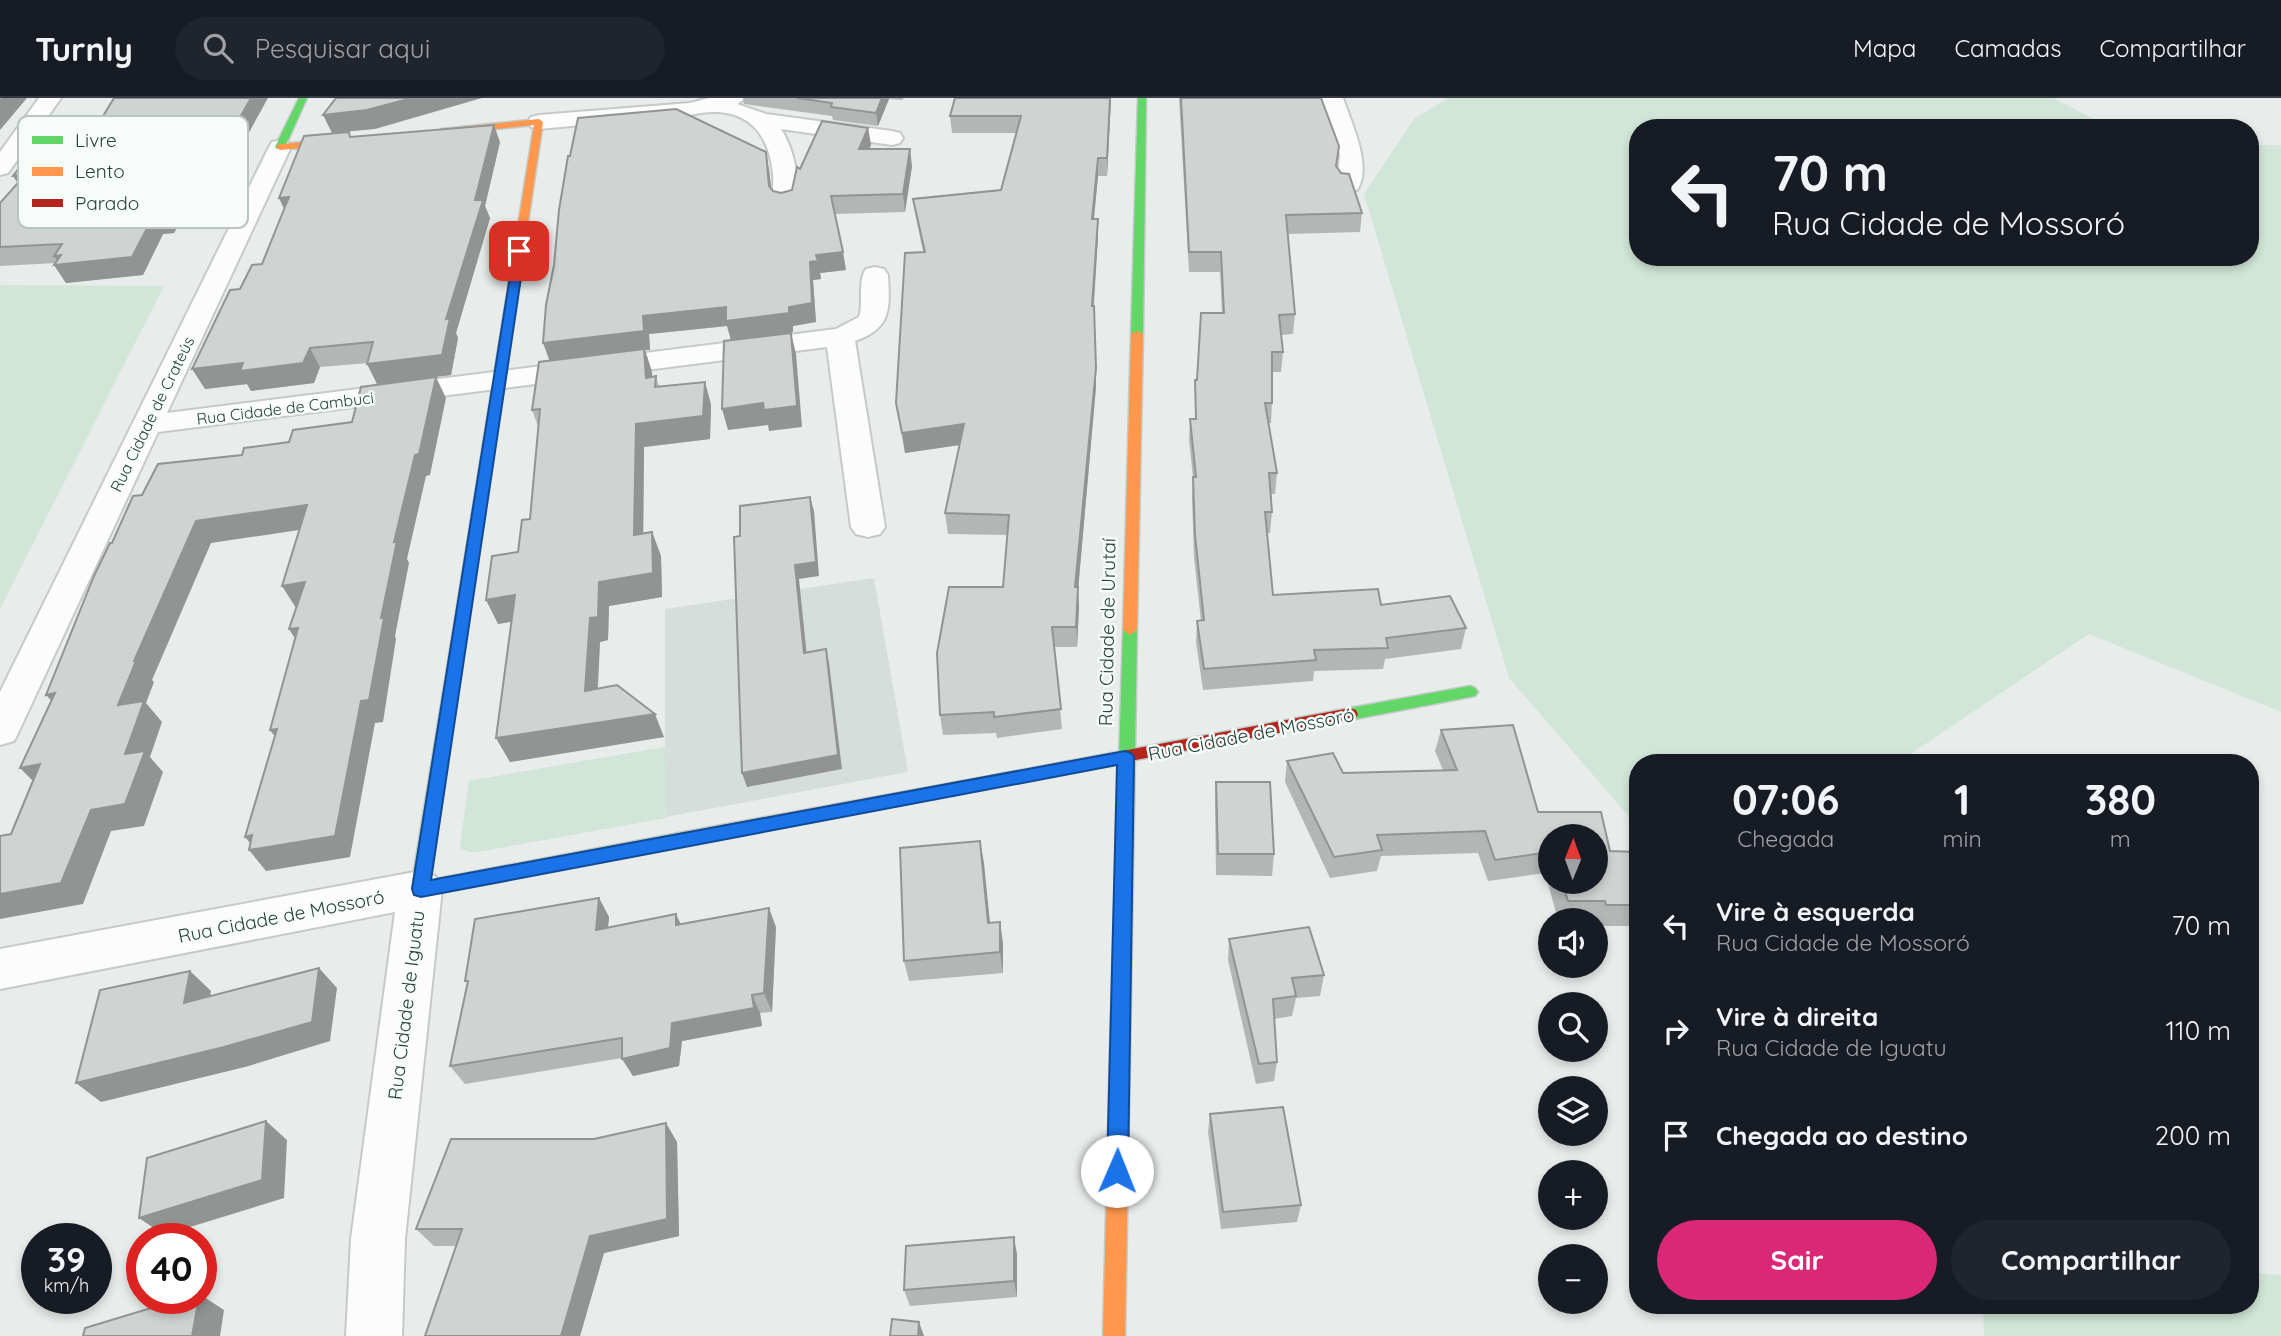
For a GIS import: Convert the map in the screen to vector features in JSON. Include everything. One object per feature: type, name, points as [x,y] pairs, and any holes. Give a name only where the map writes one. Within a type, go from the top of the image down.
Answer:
[{"type":"street","points":[[37,116],[50,98]]},
{"type":"street","name":"Rua Cidade de Crateús","points":[[248,212],[303,98]]},
{"type":"street","name":"Rua Cidade de Urutaí","points":[[1114,1336],[1142,98]]},
{"type":"street","points":[[1332,98],[1351,155],[1349,185]]},
{"type":"street","name":"Rua Cidade de Iguatu","points":[[374,1336],[378,1239],[421,889],[539,122],[554,100]]},
{"type":"street","points":[[430,133],[726,101],[762,120],[892,138]]},
{"type":"street","points":[[762,120],[778,146],[784,163],[785,201]]},
{"type":"street","points":[[279,147],[362,139]]},
{"type":"street","points":[[0,168],[18,143]]},
{"type":"street","name":"Rua Cidade de Crateús","points":[[0,731],[240,228]]},
{"type":"street","name":"Rua Cidade de Cambuci","points":[[146,425],[840,337],[868,325],[876,315],[875,275]]},
{"type":"street","points":[[840,337],[867,527]]},
{"type":"street","name":"Rua Cidade de Mossoró","points":[[0,969],[1470,692]]},
{"type":"shaded area","points":[[874,578],[908,772],[477,852],[460,848],[469,781],[665,747],[665,609]]},
{"type":"green space","points":[[1448,98],[2053,98],[2094,119],[1629,119],[1629,266],[2259,266],[2259,145],[2281,145],[2281,712],[2089,634],[1910,754],[1629,754],[1629,817],[1509,678],[1364,194],[1414,119]]},
{"type":"green space","points":[[0,285],[164,286],[0,609]]},
{"type":"green space","points":[[665,747],[666,818],[477,852],[460,848],[469,781]]},
{"type":"green space","points":[[2259,1273],[2281,1275],[2281,1336],[1984,1336],[1983,1314],[2259,1314]]},
{"type":"building","points":[[114,98],[251,98],[241,116],[103,116]]},
{"type":"building","points":[[336,98],[412,98],[367,110],[323,115]]},
{"type":"building","points":[[797,98],[882,98],[876,113],[831,107],[832,103]]},
{"type":"building","points":[[955,98],[1110,98],[1107,158],[1098,158],[1092,219],[1098,219],[1092,306],[1096,368],[1075,587],[1078,587],[1076,627],[1052,627],[1061,709],[994,717],[994,712],[940,715],[937,653],[949,587],[1003,587],[1009,515],[945,513],[964,424],[902,433],[896,403],[905,253],[925,252],[913,199],[1001,190],[1021,116],[950,116]]},
{"type":"building","points":[[1181,98],[1321,98],[1339,146],[1336,166],[1341,173],[1349,174],[1362,213],[1286,215],[1295,314],[1279,315],[1283,352],[1272,352],[1272,403],[1265,403],[1277,473],[1269,473],[1272,512],[1265,512],[1273,595],[1378,589],[1381,605],[1450,596],[1466,628],[1386,638],[1388,648],[1314,650],[1316,660],[1204,669],[1197,621],[1204,620],[1195,535],[1193,477],[1196,477],[1190,419],[1196,419],[1195,380],[1201,313],[1224,313],[1221,252],[1189,252]]},
{"type":"building","points":[[676,109],[766,152],[769,186],[773,191],[781,193],[792,190],[797,167],[800,169],[822,121],[868,128],[859,149],[910,149],[903,194],[831,196],[843,252],[816,255],[818,261],[810,262],[812,303],[789,307],[789,313],[726,321],[726,307],[643,316],[644,331],[543,343],[559,210],[568,156],[578,118]]},
{"type":"building","points":[[494,125],[475,200],[483,200],[446,319],[450,318],[442,355],[367,364],[373,342],[310,348],[303,363],[240,371],[243,363],[192,369],[230,290],[240,289],[252,265],[262,264],[289,197],[279,198],[304,136],[349,132],[350,137]]},
{"type":"building","points":[[18,183],[18,228],[147,228],[132,257],[54,265],[61,255],[54,256],[62,244],[0,247],[0,203]]},
{"type":"building","points":[[791,333],[797,406],[764,410],[763,403],[722,409],[724,341]]},
{"type":"building","points":[[644,349],[646,378],[656,376],[655,387],[705,382],[703,416],[636,424],[634,535],[652,532],[653,573],[599,582],[598,617],[590,618],[585,691],[617,685],[655,714],[496,738],[515,595],[486,600],[492,556],[518,552],[522,520],[530,519],[540,409],[532,410],[539,362]]},
{"type":"building","points":[[436,377],[419,454],[415,455],[394,542],[397,541],[381,618],[384,618],[369,700],[361,701],[335,836],[249,850],[252,835],[245,837],[277,729],[270,730],[298,628],[289,629],[305,582],[282,586],[307,505],[196,521],[134,661],[118,705],[144,701],[125,754],[145,751],[125,804],[91,810],[61,883],[0,894],[0,836],[11,834],[40,764],[20,768],[55,693],[46,695],[110,543],[133,496],[142,495],[158,464],[242,455],[244,448],[289,442],[293,430],[352,422],[361,387]]},
{"type":"building","points":[[810,497],[816,562],[795,565],[804,653],[826,649],[838,755],[742,773],[734,537],[740,536],[740,506]]},
{"type":"building","points":[[1513,725],[1538,812],[1601,812],[1604,824],[1538,824],[1538,854],[1495,860],[1485,831],[1377,835],[1382,850],[1334,857],[1287,761],[1333,753],[1343,773],[1457,770],[1441,730]]},
{"type":"building","points":[[1216,782],[1270,782],[1274,854],[1218,854]]},
{"type":"building","points":[[980,841],[988,923],[1000,922],[1000,952],[904,961],[900,848]]},
{"type":"building","points":[[1608,842],[1610,851],[1629,852],[1629,905],[1606,905],[1605,901],[1568,901],[1566,894],[1608,894]]},
{"type":"building","points":[[599,898],[596,930],[676,914],[676,925],[769,908],[764,993],[752,995],[754,1008],[672,1023],[670,1048],[622,1059],[622,1038],[450,1066],[468,981],[465,981],[475,919]]},
{"type":"building","points":[[1309,927],[1324,975],[1292,978],[1296,996],[1273,999],[1277,1062],[1259,1064],[1229,939]]},
{"type":"building","points":[[319,968],[312,1022],[224,1047],[76,1083],[100,990],[190,971],[184,1003]]},
{"type":"building","points":[[1283,1107],[1301,1205],[1223,1212],[1210,1114]]},
{"type":"building","points":[[266,1121],[262,1180],[139,1218],[147,1158]]},
{"type":"building","points":[[666,1123],[667,1219],[590,1236],[561,1336],[425,1336],[462,1229],[416,1229],[451,1139],[594,1139]]},
{"type":"building","points":[[1014,1237],[1014,1281],[904,1290],[906,1246]]},
{"type":"building","points":[[131,1314],[196,1314],[192,1336],[83,1336],[85,1328]]},
{"type":"building","points":[[892,1319],[919,1322],[918,1336],[890,1336]]},
{"type":"traffic: fast","points":[[280,147],[303,98]]},
{"type":"traffic: fast","points":[[1137,334],[1142,98]]},
{"type":"traffic: fast","points":[[462,619],[420,889],[684,839]]},
{"type":"traffic: fast","points":[[1120,1052],[1130,630]]},
{"type":"traffic: fast","points":[[1350,714],[1470,692]]},
{"type":"traffic: slow","points":[[442,132],[539,122],[462,619]]},
{"type":"traffic: slow","points":[[280,147],[351,141]]},
{"type":"traffic: slow","points":[[1130,630],[1137,334]]},
{"type":"traffic: slow","points":[[684,839],[963,787]]},
{"type":"traffic: slow","points":[[1114,1336],[1120,1052]]},
{"type":"traffic: jam","points":[[963,787],[1350,714]]},
{"type":"route","points":[[519,251],[421,889],[1125,757],[1117,1171]]}]
